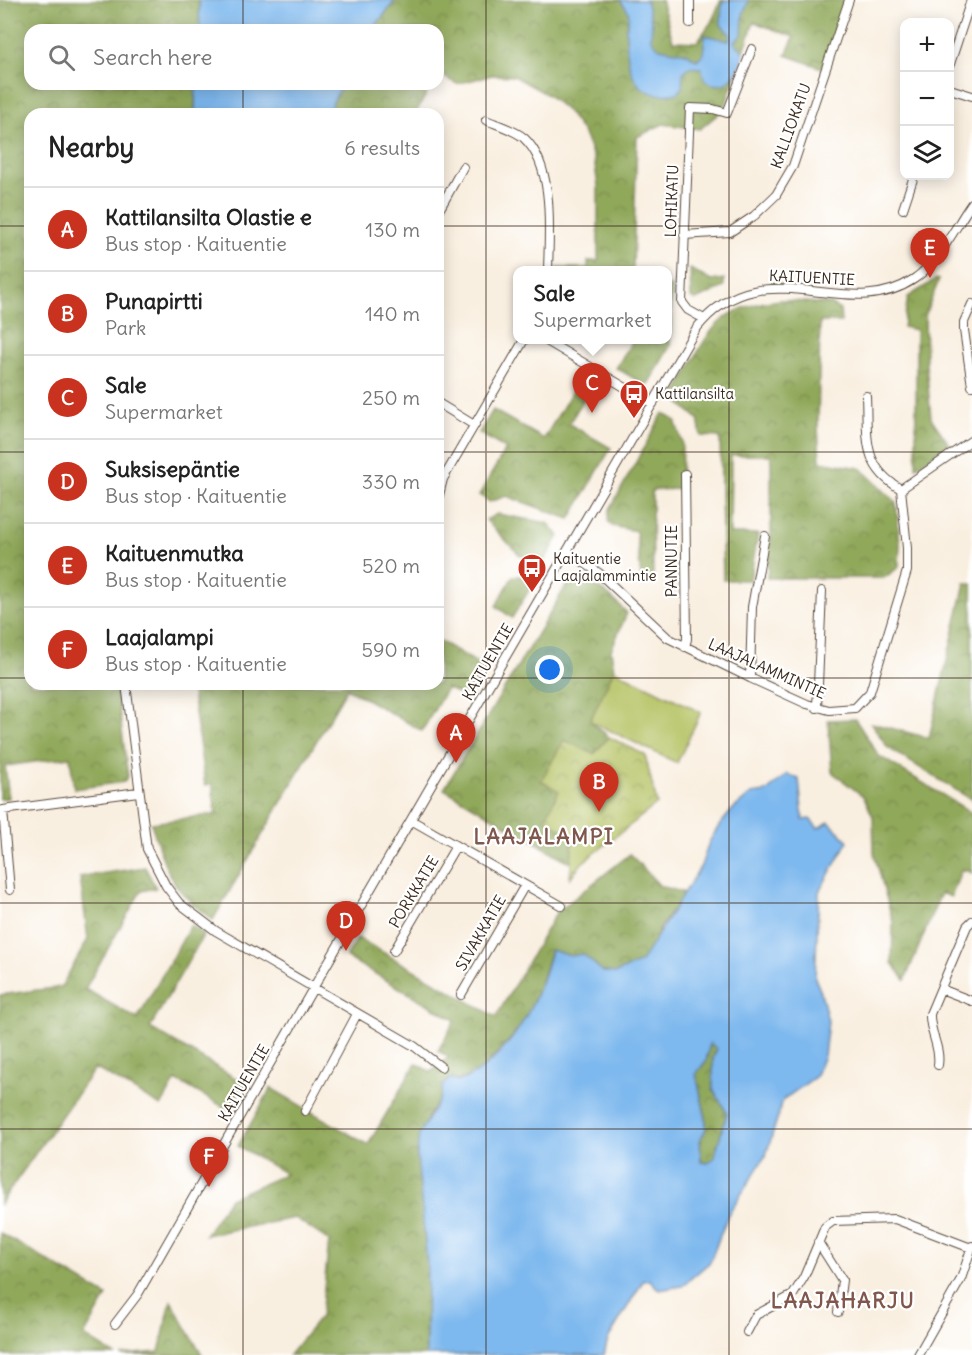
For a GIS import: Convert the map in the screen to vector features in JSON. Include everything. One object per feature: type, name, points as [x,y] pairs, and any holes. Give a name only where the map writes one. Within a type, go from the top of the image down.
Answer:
[{"type":"street","points":[[690,0],[690,23]]},
{"type":"street","name":"KALLIOKATU","points":[[684,235],[730,232],[754,216],[776,195],[794,166],[849,0]]},
{"type":"street","points":[[954,52],[971,0]]},
{"type":"street","name":"LOHIKATU","points":[[704,319],[688,310],[682,302],[690,108],[713,109],[727,113],[752,49]]},
{"type":"street","points":[[954,90],[972,96]]},
{"type":"street","points":[[486,120],[523,137],[540,158],[549,207],[548,266]]},
{"type":"street","points":[[444,201],[463,167]]},
{"type":"street","points":[[903,209],[913,180]]},
{"type":"street","name":"KAITUENTIE","points":[[115,1324],[138,1294],[313,987],[704,319],[721,304],[740,294],[763,288],[861,294],[900,286],[913,280],[930,265],[972,203]]},
{"type":"street","points":[[972,304],[964,322],[972,386]]},
{"type":"street","points":[[444,477],[521,344]]},
{"type":"street","points":[[553,344],[653,404]]},
{"type":"street","points":[[866,396],[871,460],[879,472],[901,489],[972,440]]},
{"type":"street","points":[[444,407],[474,425]]},
{"type":"street","name":"PANNUTIE","points":[[684,647],[687,639],[685,474]]},
{"type":"street","name":"LAAJALAMMINTIE","points":[[567,551],[599,573],[660,632],[684,647],[817,708],[844,710],[855,708],[870,693],[907,571],[908,548],[901,489]]},
{"type":"street","points":[[750,678],[752,607],[765,536]]},
{"type":"street","points":[[817,708],[822,591]]},
{"type":"street","points":[[127,690],[147,849],[166,885],[179,903],[216,931],[414,1046],[441,1067]]},
{"type":"street","points":[[10,890],[3,810],[138,792]]},
{"type":"street","points":[[411,820],[562,906]]},
{"type":"street","name":"PORKKATIE","points":[[394,951],[456,846]]},
{"type":"street","name":"SIVAKKATIE","points":[[460,995],[525,885]]},
{"type":"street","points":[[938,1065],[940,1054],[930,1023],[941,989],[967,926],[972,921]]},
{"type":"street","points":[[941,989],[972,1001]]},
{"type":"street","points":[[305,1111],[357,1014]]},
{"type":"street","points":[[747,1332],[756,1315],[793,1295],[804,1277],[825,1227],[833,1221],[895,1219],[972,1247],[962,1279],[918,1355]]},
{"type":"street","points":[[818,1242],[842,1280],[838,1312]]},
{"type":"green space","points":[[0,0],[199,0],[200,24],[24,24],[24,90],[196,90],[195,108],[24,108],[24,690],[117,690],[128,776],[124,782],[74,789],[70,757],[5,766],[9,798],[0,799]]},
{"type":"green space","points":[[396,0],[661,0],[673,41],[697,42],[712,21],[721,0],[846,0],[822,68],[786,55],[794,37],[754,22],[724,109],[700,129],[663,124],[637,137],[633,266],[588,266],[588,261],[598,261],[598,186],[594,159],[584,134],[568,112],[548,95],[514,76],[492,75],[457,84],[444,77],[444,24],[377,24]]},
{"type":"green space","points":[[339,90],[429,90],[418,108],[330,108]]},
{"type":"green space","points":[[690,269],[711,281],[724,279],[724,287],[696,300],[691,298]]},
{"type":"green space","points":[[936,279],[939,280],[925,315],[926,364],[931,418],[949,444],[916,467],[916,330],[903,327],[908,297]]},
{"type":"green space","points":[[781,300],[830,304],[840,310],[841,322],[820,322],[818,428],[820,461],[860,468],[896,502],[900,544],[899,567],[884,578],[767,578],[771,534],[771,455],[731,455],[730,534],[758,534],[750,580],[723,580],[720,437],[701,436],[698,419],[677,401],[677,391],[705,340],[726,317],[740,309]]},
{"type":"green space","points":[[631,344],[670,344],[647,386],[616,368]]},
{"type":"green space","points":[[583,373],[595,380],[569,424],[611,448],[570,519],[506,496],[490,502],[479,495],[506,449],[479,433],[493,410],[544,439]]},
{"type":"green space","points":[[663,413],[675,420],[682,442],[681,489],[652,490],[653,581],[641,577],[636,531],[612,526],[608,521],[609,511]]},
{"type":"green space","points":[[497,514],[548,523],[559,536],[545,560],[520,555],[486,520]]},
{"type":"green space","points":[[513,576],[538,576],[512,618],[496,606]]},
{"type":"green space","points":[[577,582],[599,588],[627,613],[611,650],[614,670],[590,721],[609,737],[559,791],[573,837],[571,863],[444,789],[566,586]]},
{"type":"green space","points":[[965,583],[972,583],[972,800],[888,748],[871,723],[929,738]]},
{"type":"green space","points":[[444,644],[484,667],[466,698],[447,688],[422,731],[350,690],[444,690]]},
{"type":"green space","points":[[614,670],[701,712],[677,763],[590,721]]},
{"type":"green space","points":[[192,690],[346,690],[213,920],[178,889],[161,854],[151,823],[216,814],[212,784],[205,785]]},
{"type":"green space","points":[[855,719],[879,756],[972,813],[972,873],[962,869],[951,897],[941,893],[905,980],[892,963],[893,922],[874,853],[873,817],[864,797],[832,772],[828,720]]},
{"type":"green space","points":[[609,737],[645,755],[657,804],[582,863],[570,878],[573,837],[545,819],[559,791],[541,781],[564,740],[594,754]]},
{"type":"green space","points":[[630,854],[660,886],[685,893],[661,926],[650,951],[641,962],[616,973],[603,972],[583,954],[571,956],[551,950],[532,1010],[516,1033],[477,1074],[443,1085],[441,1097],[428,1116],[417,1153],[427,1264],[426,1355],[289,1355],[321,1316],[329,1241],[295,1218],[205,1235],[230,1198],[286,1174],[238,1146],[271,1088],[368,1145],[416,1063],[431,1072],[449,1057],[438,1051],[455,1020],[346,957],[358,938],[496,1017],[556,913]]},
{"type":"green space","points":[[145,867],[156,888],[141,891],[85,989],[137,1019],[191,925],[204,934],[150,1028],[244,1083],[229,1110],[176,1080],[161,1106],[95,1068],[0,1204],[0,995],[61,987],[88,939],[80,877]]},
{"type":"green space","points":[[710,1043],[717,1049],[713,1058],[713,1089],[727,1113],[714,1158],[709,1163],[701,1162],[700,1139],[706,1129],[706,1119],[696,1074],[706,1061]]},
{"type":"green space","points":[[0,1233],[107,1296],[84,1336],[115,1355],[0,1355]]},
{"type":"green space","points":[[171,1301],[202,1355],[121,1355],[159,1352]]},
{"type":"water","points":[[199,0],[396,0],[377,24],[200,24]]},
{"type":"water","points":[[620,0],[646,0],[652,24],[651,39],[655,44],[660,48],[686,53],[697,60],[703,54],[705,35],[729,41],[730,34],[721,25],[722,3],[726,0],[749,0],[743,14],[742,35],[734,42],[744,52],[736,73],[726,83],[720,85],[705,80],[701,68],[689,67],[683,73],[682,88],[678,93],[662,95],[641,87],[630,68],[626,42],[629,13]]},
{"type":"water","points":[[196,90],[339,90],[330,108],[195,108]]},
{"type":"water","points":[[787,774],[799,779],[803,820],[810,819],[818,828],[829,822],[848,841],[819,892],[815,978],[828,1021],[824,1056],[815,1077],[783,1100],[766,1155],[728,1215],[710,1262],[682,1286],[659,1290],[650,1280],[643,1281],[608,1339],[604,1355],[426,1355],[427,1264],[417,1154],[419,1134],[441,1097],[443,1085],[451,1078],[458,1082],[477,1072],[507,1044],[530,1009],[551,950],[571,956],[583,954],[603,972],[616,973],[641,962],[701,866],[709,842],[719,826],[733,809],[751,794],[766,792]],"holes":[[[710,1043],[717,1049],[713,1058],[713,1089],[727,1113],[714,1158],[708,1163],[701,1162],[700,1140],[706,1129],[706,1119],[696,1074],[706,1061]]]},
{"type":"place","name":"Kaituenmutka","points":[[930,278]]},
{"type":"place","name":"Sale","points":[[592,413]]},
{"type":"place","name":"Kattilansilta","points":[[634,420]]},
{"type":"place","name":"Kaituentie Laajalammintie","points":[[532,594]]},
{"type":"place","name":"Kattilansilta Olastie e","points":[[456,763]]},
{"type":"place","name":"Punapirtti","points":[[599,812]]},
{"type":"place","name":"Suksisepäntie","points":[[346,951]]},
{"type":"place","name":"Laajalampi","points":[[209,1187]]},
{"type":"district","name":"LAAJALAMPI","points":[[544,837]]},
{"type":"district","name":"LAAJAHARJU","points":[[843,1301]]}]
